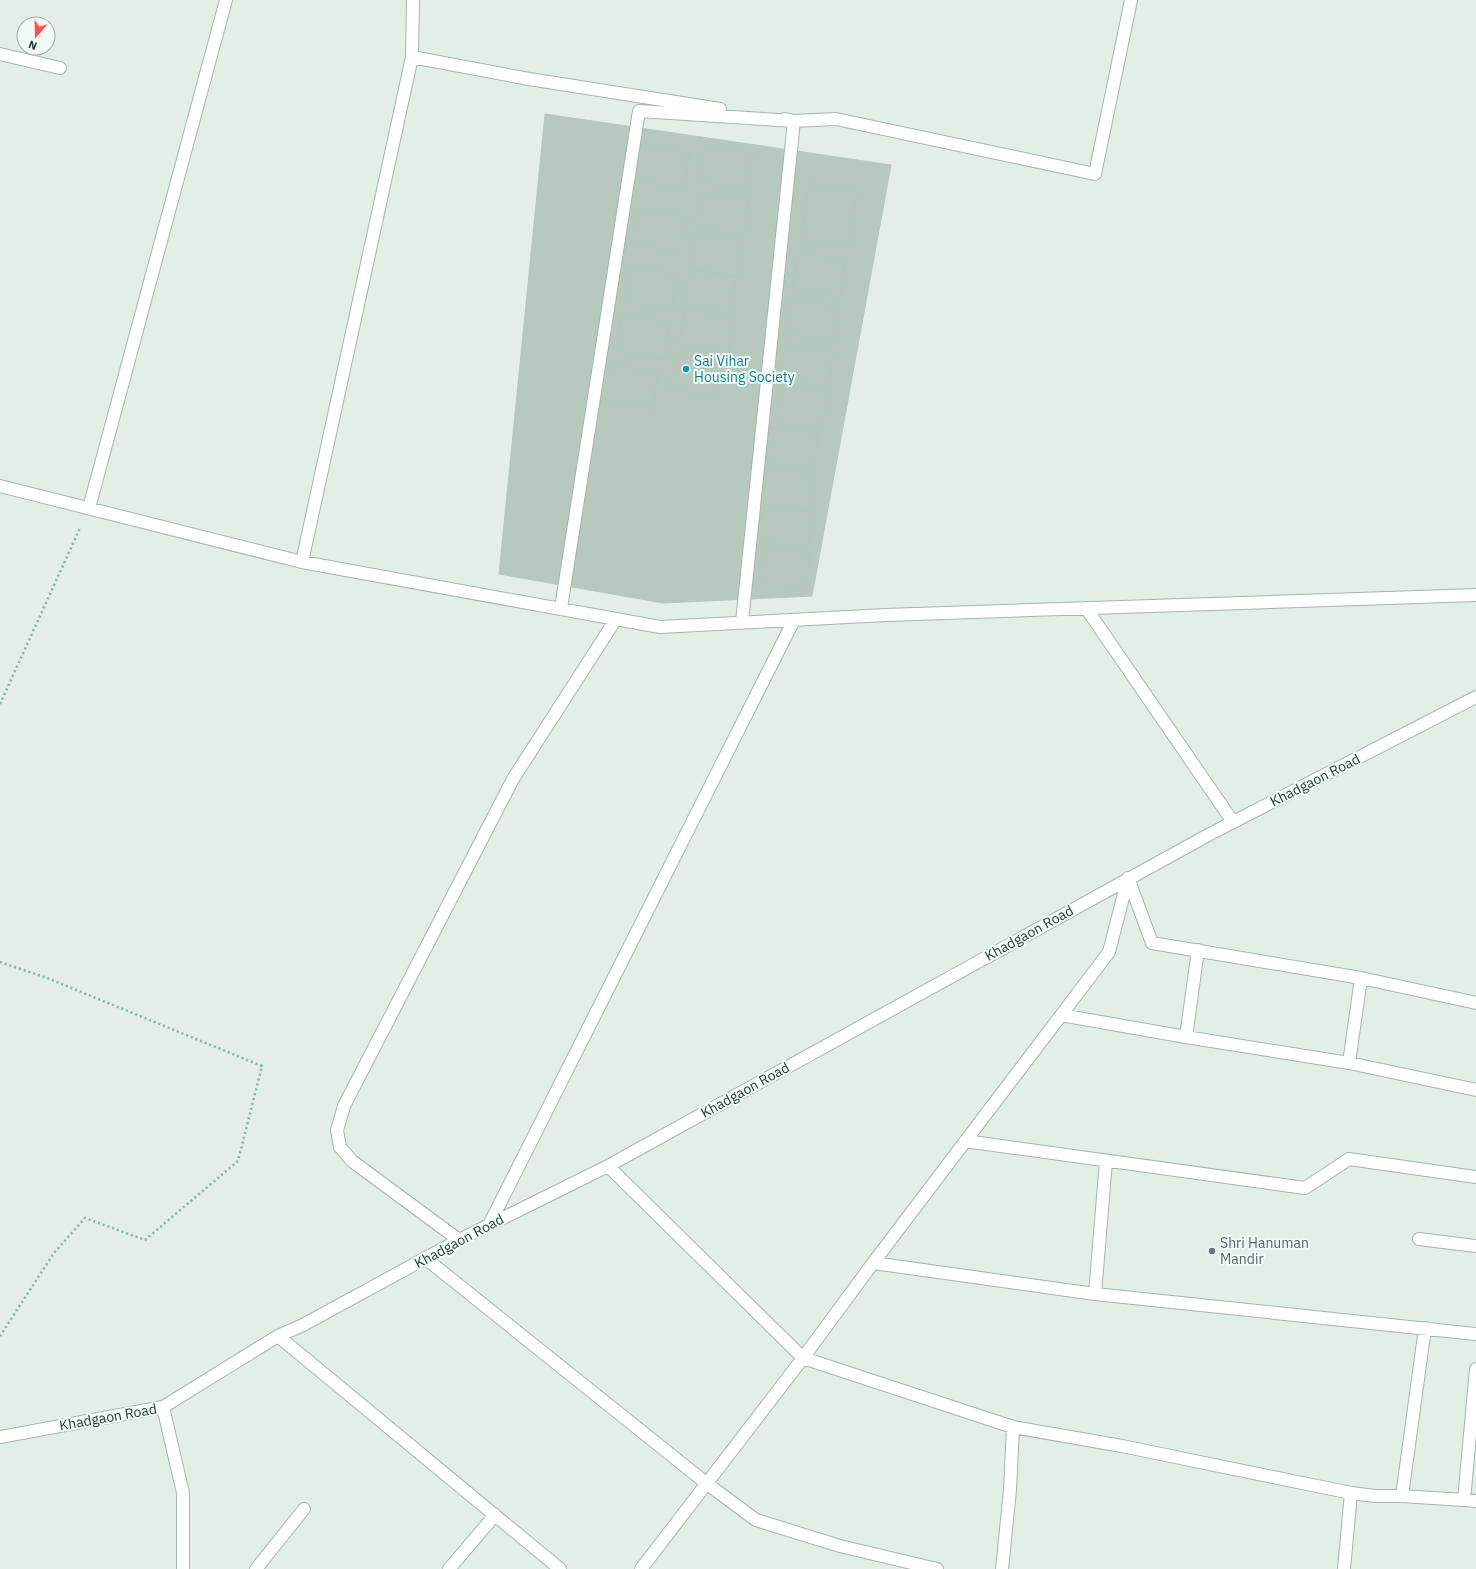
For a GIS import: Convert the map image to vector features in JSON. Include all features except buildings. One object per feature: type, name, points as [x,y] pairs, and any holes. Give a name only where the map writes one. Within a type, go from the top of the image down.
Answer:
[{"type":"street","points":[[89,508],[226,0]]},
{"type":"street","points":[[302,562],[412,57],[413,0]]},
{"type":"street","points":[[561,608],[639,111],[794,121],[836,119],[1095,174],[1131,0]]},
{"type":"street","points":[[0,54],[60,68]]},
{"type":"street","points":[[412,57],[536,80],[794,121]]},
{"type":"street","points":[[742,622],[794,121]]},
{"type":"street","points":[[0,486],[302,562],[660,627],[886,615],[1476,595]]},
{"type":"street","points":[[1086,608],[1233,822]]},
{"type":"street","points":[[459,1240],[352,1162],[340,1147],[337,1130],[344,1106],[513,779],[616,619]]},
{"type":"street","points":[[489,1225],[794,620]]},
{"type":"street","name":"Khadgaon Road","points":[[0,1437],[164,1407],[278,1336],[459,1240],[608,1166],[1128,878],[1233,822],[1476,697]]},
{"type":"street","points":[[1128,878],[1152,942],[1361,978],[1476,1003]]},
{"type":"street","points":[[641,1569],[803,1358],[873,1263],[1109,952],[1128,878]]},
{"type":"street","points":[[1186,1037],[1198,950]]},
{"type":"street","points":[[1349,1063],[1361,978]]},
{"type":"street","points":[[1061,1015],[1349,1063],[1476,1090]]},
{"type":"street","points":[[965,1141],[1305,1188],[1349,1159],[1476,1177]]},
{"type":"street","points":[[1095,1294],[1106,1161]]},
{"type":"street","points":[[608,1166],[803,1358],[1013,1427],[1122,1446],[1351,1493],[1375,1496],[1402,1496],[1470,1501],[1476,1369]]},
{"type":"street","points":[[1419,1238],[1476,1246]]},
{"type":"street","points":[[425,1258],[706,1483],[756,1520],[840,1546],[937,1569]]},
{"type":"street","points":[[873,1263],[1095,1294],[1476,1334]]},
{"type":"street","points":[[1402,1496],[1425,1328]]},
{"type":"street","points":[[278,1336],[560,1569]]},
{"type":"street","points":[[164,1407],[183,1493],[183,1569]]},
{"type":"street","points":[[1002,1569],[1010,1490],[1013,1427]]},
{"type":"street","points":[[1344,1569],[1351,1493]]},
{"type":"street","points":[[256,1569],[304,1509]]},
{"type":"street","points":[[448,1569],[495,1515]]},
{"type":"path","points":[[0,704],[89,508]]},
{"type":"path","points":[[0,962],[47,978],[262,1066],[238,1161],[145,1240],[85,1218],[54,1253],[0,1336]]},
{"type":"place","name":"Sai Vihar Housing Society","points":[[686,369]]},
{"type":"place","name":"Shri Hanuman Mandir","points":[[1212,1251]]}]
